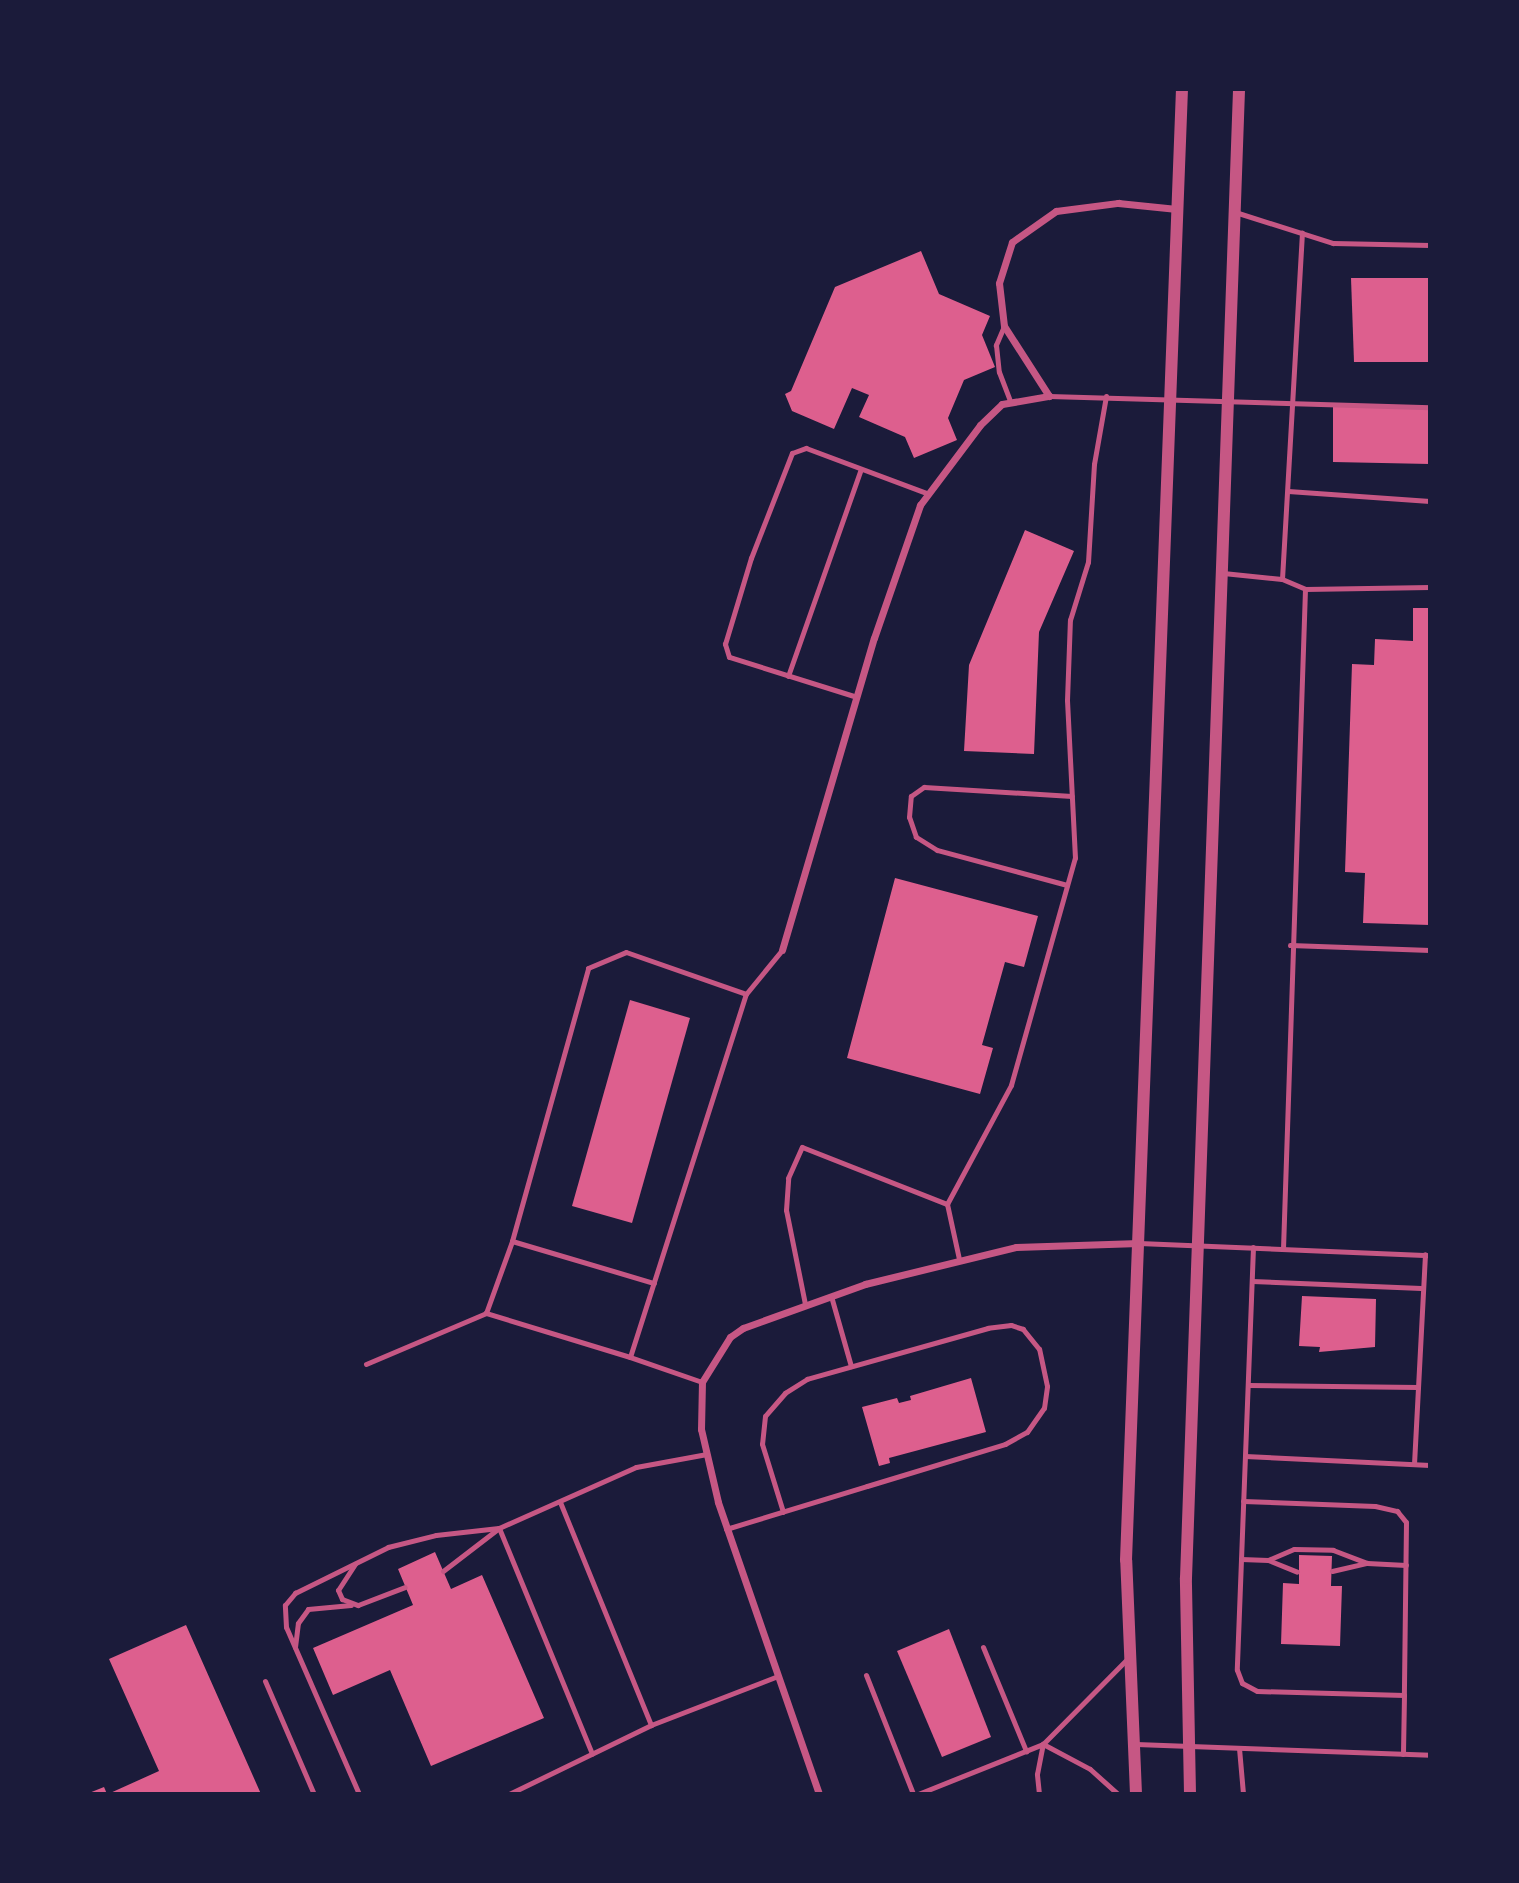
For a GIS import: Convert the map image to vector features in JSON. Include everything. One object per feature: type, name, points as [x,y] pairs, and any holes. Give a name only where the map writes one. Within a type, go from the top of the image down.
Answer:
[{"type":"street","points":[[1136,1794],[1126,1560],[1182,89]]},
{"type":"street","points":[[1190,1794],[1187,1746],[1186,1578],[1230,403],[1239,89]]},
{"type":"street","points":[[782,950],[857,697],[920,505],[980,425],[1002,404],[1049,396],[1004,326],[999,284],[1005,257],[1012,242],[1056,211],[1118,203],[1177,209]]},
{"type":"street","points":[[819,1794],[726,1528],[707,1454],[699,1405],[702,1382],[730,1337],[805,1304],[959,1259],[1066,1242],[1139,1243]]},
{"type":"lane","points":[[1235,212],[1333,243],[1430,245]]},
{"type":"lane","points":[[1282,579],[1302,233]]},
{"type":"lane","points":[[1004,326],[996,345],[999,372],[1011,403]]},
{"type":"lane","points":[[1049,396],[1106,396],[1168,402],[1292,401],[1430,407]]},
{"type":"lane","points":[[959,1259],[947,1204],[1012,1084],[1075,858],[1067,700],[1070,620],[1088,562],[1094,464],[1106,396]]},
{"type":"lane","points":[[857,697],[729,657],[725,644],[751,558],[792,453],[806,448],[929,494]]},
{"type":"lane","points":[[788,676],[861,469]]},
{"type":"lane","points":[[1288,491],[1430,501]]},
{"type":"lane","points":[[1223,573],[1282,579],[1305,589],[1430,587]]},
{"type":"lane","points":[[1283,1249],[1290,945],[1305,589]]},
{"type":"lane","points":[[1067,885],[937,850],[916,837],[909,817],[911,796],[924,787],[1072,796]]},
{"type":"lane","points":[[1290,945],[1430,950]]},
{"type":"lane","points":[[630,1357],[746,995],[782,950]]},
{"type":"lane","points":[[486,1313],[512,1241],[588,968],[626,952],[746,995]]},
{"type":"lane","points":[[805,1304],[786,1210],[788,1178],[802,1147],[947,1204]]},
{"type":"lane","points":[[512,1241],[654,1283]]},
{"type":"lane","points":[[1139,1243],[1427,1254],[1421,1288],[1414,1464]]},
{"type":"lane","points":[[1253,1247],[1237,1670],[1242,1683],[1257,1691],[1404,1695]]},
{"type":"lane","points":[[1252,1281],[1421,1288]]},
{"type":"lane","points":[[831,1296],[851,1366]]},
{"type":"lane","points":[[366,1364],[486,1313],[702,1382]]},
{"type":"lane","points":[[726,1528],[783,1511],[1004,1444],[1038,1423],[1044,1408],[1043,1359],[1023,1329],[1011,1325],[851,1366],[807,1379],[785,1393],[765,1416],[762,1444],[783,1511]]},
{"type":"lane","points":[[1248,1385],[1418,1387]]},
{"type":"lane","points":[[443,1571],[499,1528],[636,1467],[707,1454]]},
{"type":"lane","points":[[1245,1456],[1430,1465]]},
{"type":"lane","points":[[561,1502],[651,1725]]},
{"type":"lane","points":[[1243,1502],[1375,1506],[1396,1511],[1406,1522],[1403,1754]]},
{"type":"lane","points":[[359,1794],[286,1627],[285,1605],[295,1592],[388,1547],[436,1535],[499,1528]]},
{"type":"lane","points":[[499,1528],[592,1754]]},
{"type":"lane","points":[[1268,1560],[1294,1549],[1332,1550],[1367,1563]]},
{"type":"lane","points":[[1241,1559],[1268,1560],[1297,1572]]},
{"type":"lane","points":[[357,1562],[338,1590],[342,1599],[358,1605]]},
{"type":"lane","points":[[1332,1571],[1367,1563],[1406,1565]]},
{"type":"lane","points":[[295,1648],[298,1623],[308,1609],[358,1605],[405,1587]]},
{"type":"lane","points":[[984,1647],[1026,1751]]},
{"type":"lane","points":[[866,1675],[915,1794],[1043,1744],[1129,1656]]},
{"type":"lane","points":[[509,1794],[651,1725],[778,1676]]},
{"type":"lane","points":[[265,1681],[314,1794]]},
{"type":"lane","points":[[1039,1794],[1037,1774],[1043,1744]]},
{"type":"lane","points":[[1043,1744],[1090,1769],[1118,1794]]},
{"type":"lane","points":[[1133,1744],[1430,1755]]},
{"type":"lane","points":[[1239,1748],[1243,1794]]},
{"type":"building","points":[[921,251],[939,294],[990,316],[982,335],[995,367],[964,380],[948,418],[957,440],[914,458],[905,437],[859,417],[869,395],[852,388],[834,429],[792,411],[785,394],[791,391],[835,287]]},
{"type":"building","points":[[1351,278],[1430,278],[1430,362],[1354,362]]},
{"type":"building","points":[[1333,405],[1430,409],[1430,464],[1333,462]]},
{"type":"building","points":[[1025,530],[1074,551],[1039,632],[1034,754],[964,751],[969,665]]},
{"type":"building","points":[[1413,608],[1430,608],[1430,925],[1363,923],[1365,873],[1345,872],[1352,664],[1374,665],[1375,639],[1413,641]]},
{"type":"building","points":[[895,878],[1038,916],[1024,967],[1005,962],[982,1045],[993,1048],[980,1094],[847,1058]]},
{"type":"building","points":[[630,1000],[690,1018],[632,1223],[572,1206]]},
{"type":"building","points":[[1302,1296],[1376,1299],[1375,1347],[1319,1352],[1320,1347],[1299,1346]]},
{"type":"building","points":[[971,1378],[986,1432],[889,1458],[890,1463],[879,1466],[862,1407],[897,1398],[899,1403],[911,1400],[910,1396]]},
{"type":"building","points":[[435,1552],[451,1589],[482,1575],[544,1718],[431,1766],[390,1670],[333,1695],[313,1648],[413,1605],[398,1569]]},
{"type":"building","points":[[1299,1555],[1332,1556],[1331,1586],[1342,1586],[1340,1646],[1281,1644],[1283,1583],[1299,1584]]},
{"type":"building","points":[[186,1625],[261,1794],[108,1794],[159,1771],[109,1659]]},
{"type":"building","points":[[949,1629],[991,1737],[942,1757],[897,1651]]},
{"type":"building","points":[[104,1787],[107,1794],[89,1794],[89,1793]]}]
